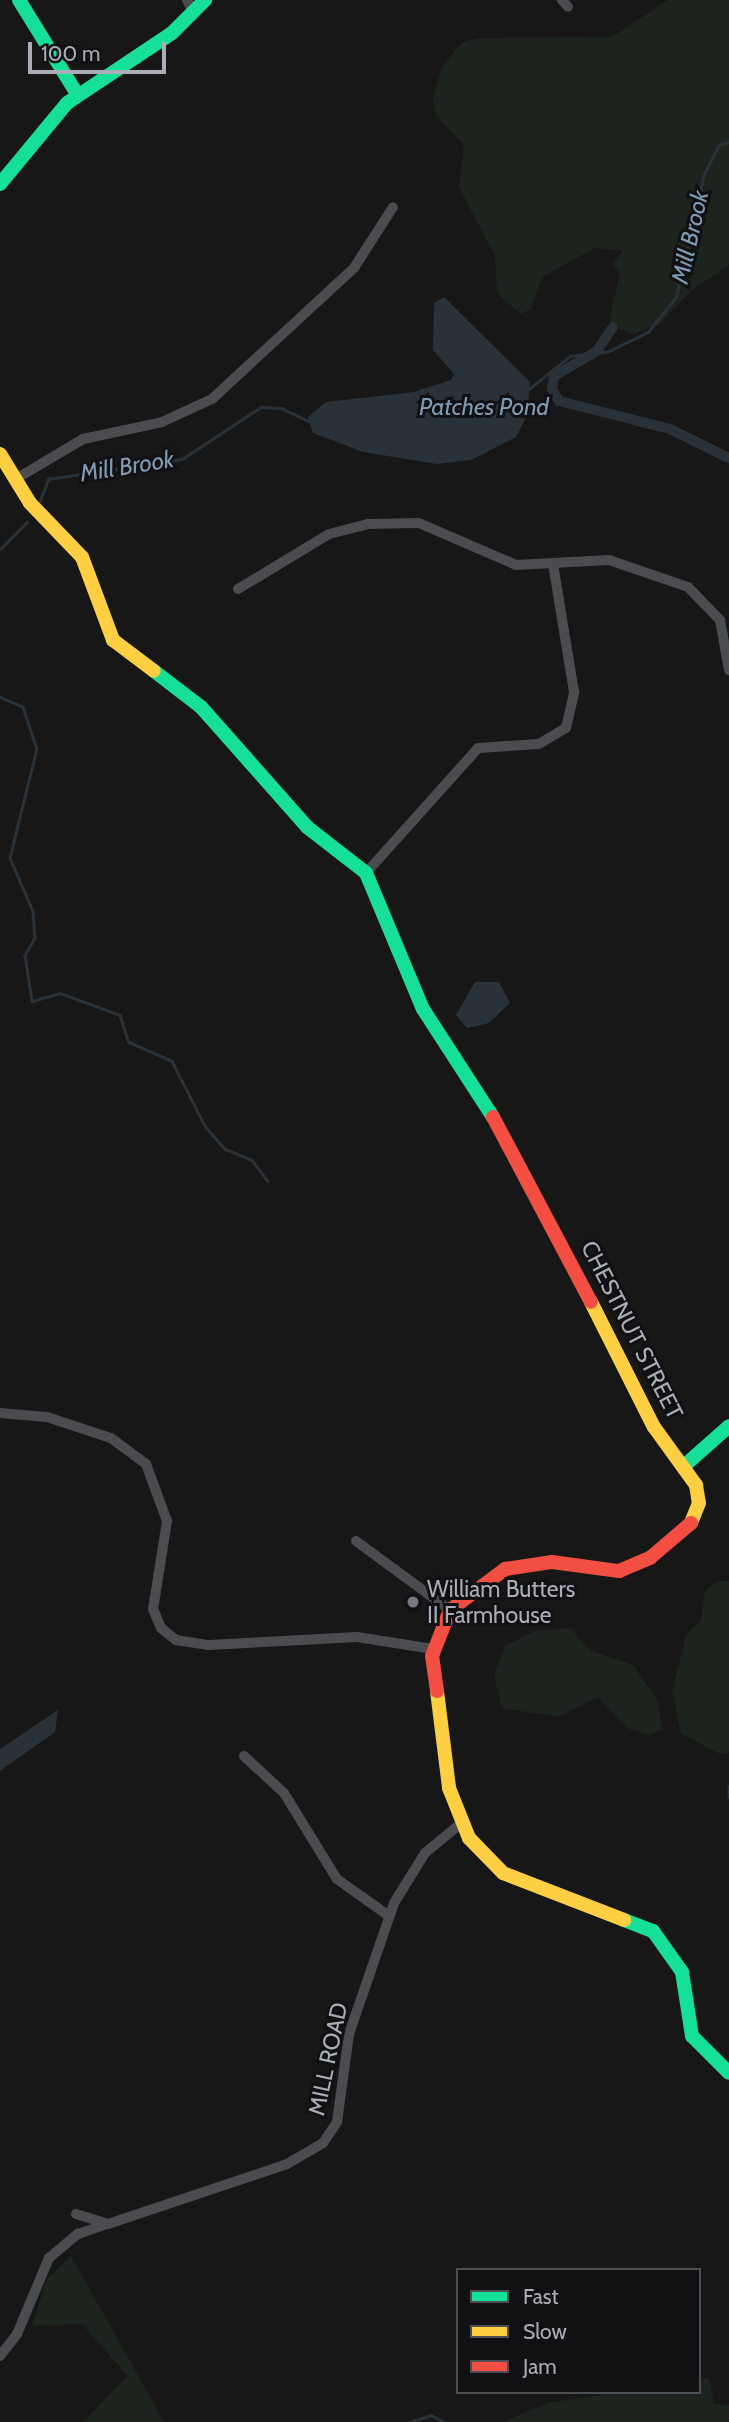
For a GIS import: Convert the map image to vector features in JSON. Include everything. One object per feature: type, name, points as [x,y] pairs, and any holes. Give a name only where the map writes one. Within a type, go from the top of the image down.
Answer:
[{"type":"street","points":[[19,0],[77,94]]},
{"type":"street","points":[[0,184],[77,94],[191,6],[205,0]]},
{"type":"street","points":[[14,480],[83,439],[162,422],[212,399],[354,268],[393,207]]},
{"type":"street","points":[[0,454],[14,480],[82,557],[113,640],[201,707],[307,827],[366,873],[478,748],[539,744],[566,728],[573,685],[553,564]]},
{"type":"street","points":[[238,589],[320,538],[383,522],[446,530],[516,565],[617,561],[693,590],[720,620],[729,670]]},
{"type":"street","name":"CHESTNUT STREET","points":[[366,873],[414,992],[523,1166],[654,1427],[698,1489],[696,1515],[650,1558],[619,1571],[552,1562],[513,1566],[481,1583],[450,1610],[433,1649],[445,1763],[460,1824],[500,1871],[653,1931],[682,1972],[695,2040],[729,2073]]},
{"type":"street","points":[[0,1413],[47,1417],[110,1438],[146,1464],[166,1510],[153,1609],[170,1637],[209,1645],[357,1637],[433,1649]]},
{"type":"street","points":[[684,1466],[729,1426]]},
{"type":"street","points":[[356,1541],[450,1610]]},
{"type":"street","points":[[244,1756],[290,1802],[337,1879],[389,1916]]},
{"type":"street","name":"MILL ROAD","points":[[0,2356],[17,2334],[48,2259],[78,2234],[287,2164],[327,2139],[338,2116],[349,2034],[389,1916],[417,1863],[460,1824]]},
{"type":"street","points":[[76,2214],[108,2224]]},
{"type":"shaded area","points":[[668,0],[729,0],[729,265],[692,290],[660,324],[633,334],[613,327],[610,318],[620,273],[612,264],[623,251],[595,248],[542,277],[531,309],[520,314],[497,293],[495,256],[459,187],[464,145],[436,116],[433,98],[443,65],[463,42],[478,38],[612,37]]},
{"type":"shaded area","points":[[718,1581],[729,1581],[729,1753],[720,1754],[681,1733],[672,1691],[687,1633],[701,1621],[705,1591]]},
{"type":"shaded area","points":[[570,1628],[591,1651],[633,1665],[657,1700],[662,1729],[649,1735],[627,1728],[598,1697],[559,1717],[502,1708],[494,1676],[505,1646],[535,1631]]},
{"type":"shaded area","points":[[71,2256],[164,2422],[83,2422],[128,2376],[82,2324],[32,2326],[47,2279]]},
{"type":"shaded area","points":[[709,2378],[714,2404],[729,2405],[729,2422],[502,2422],[548,2403],[606,2394],[701,2394],[701,2380]]},
{"type":"water","name":"Patches Pond","points":[[444,297],[530,382],[527,415],[516,437],[471,460],[437,464],[363,452],[313,433],[308,417],[326,402],[414,392],[451,380],[454,374],[433,350],[434,303]]},
{"type":"water","points":[[475,982],[499,982],[510,1003],[489,1023],[467,1028],[456,1015]]},
{"type":"water","points":[[58,1710],[55,1732],[0,1771],[0,1749]]},
{"type":"waterway","name":"Mill Brook","points":[[529,389],[570,356],[609,351],[648,332],[676,297],[704,174],[719,145],[729,142]]},
{"type":"waterway","points":[[613,327],[597,351],[554,376],[552,389],[559,401],[670,429],[729,458]]},
{"type":"waterway","name":"Mill Brook","points":[[39,503],[48,479],[182,459],[261,407],[281,408],[309,421]]},
{"type":"waterway","name":"Mill Brook","points":[[0,549],[27,522]]},
{"type":"waterway","name":"Mill Brook","points":[[0,697],[23,707],[37,749],[10,858],[33,911],[35,938],[25,955],[32,1001],[60,993],[120,1015],[129,1042],[172,1061],[205,1126],[225,1149],[252,1160],[268,1181]]},
{"type":"waterway","points":[[729,1786],[729,1797]]},
{"type":"waterway","points":[[410,2422],[431,2415],[445,2422]]},
{"type":"traffic: fast","points":[[19,0],[77,94]]},
{"type":"traffic: fast","points":[[0,184],[67,103],[172,33],[205,0]]},
{"type":"traffic: fast","points":[[154,671],[201,707],[307,827],[366,873],[423,1009],[493,1117]]},
{"type":"traffic: fast","points":[[684,1466],[729,1426]]},
{"type":"traffic: fast","points":[[624,1920],[653,1931],[682,1972],[692,2036],[729,2073]]},
{"type":"traffic: slow","points":[[0,454],[30,503],[82,557],[113,640],[154,671]]},
{"type":"traffic: slow","points":[[591,1302],[654,1427],[696,1485],[699,1503],[691,1523]]},
{"type":"traffic: slow","points":[[437,1691],[449,1788],[469,1838],[503,1873],[624,1920]]},
{"type":"traffic: jam","points":[[493,1117],[591,1302]]},
{"type":"traffic: jam","points":[[437,1691],[432,1656],[450,1610],[505,1569],[552,1562],[619,1571],[650,1558],[691,1523]]},
{"type":"place","name":"William Butters II Farmhouse","points":[[413,1602]]}]
